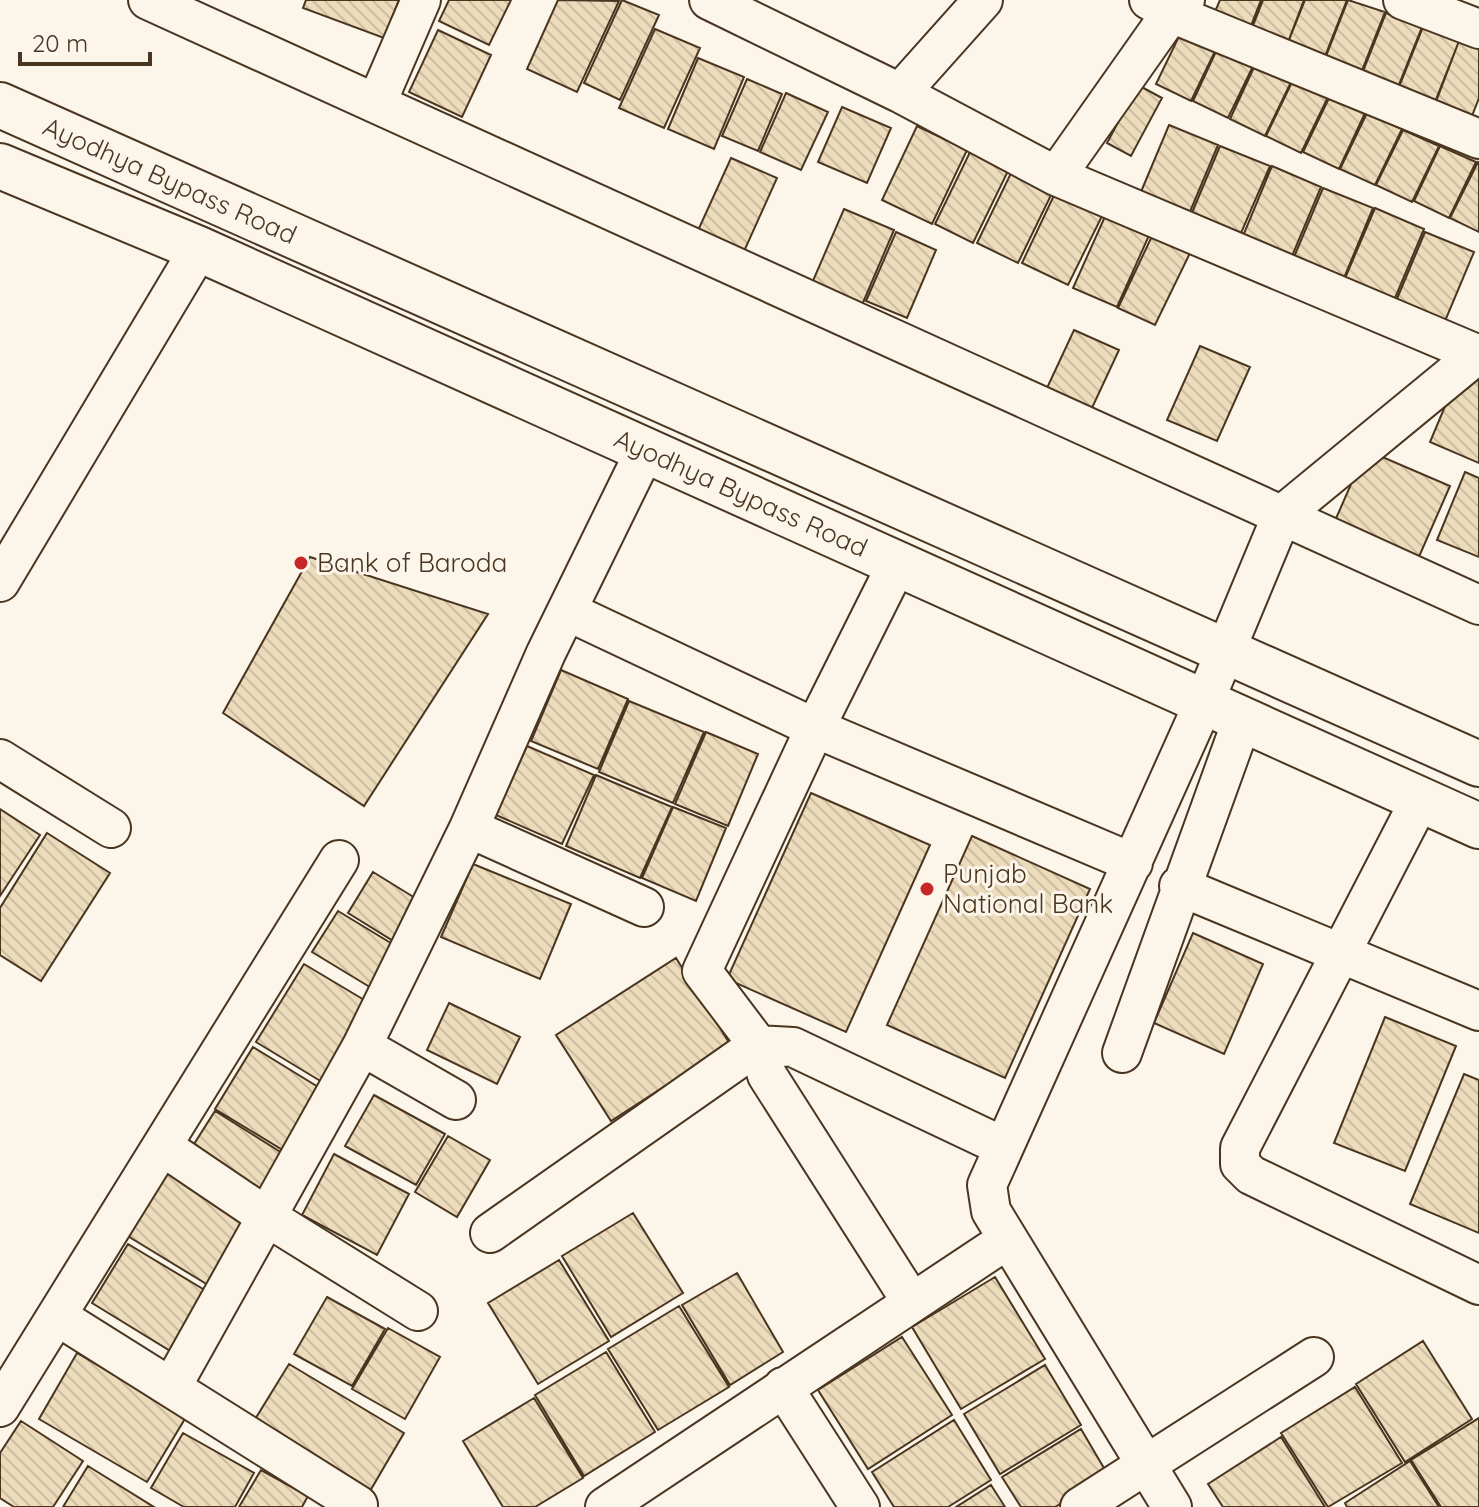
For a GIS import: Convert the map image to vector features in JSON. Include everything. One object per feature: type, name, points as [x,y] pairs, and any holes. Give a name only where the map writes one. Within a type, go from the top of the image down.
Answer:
[{"type":"main road","name":"Ayodhya Bypass Road","points":[[0,105],[1479,764]]},
{"type":"main road","name":"Ayodhya Bypass Road","points":[[0,166],[199,249],[646,449],[896,566],[1224,709],[1479,826]]},
{"type":"street","points":[[377,102],[421,0]]},
{"type":"street","points":[[709,0],[900,93],[1056,176],[1478,354],[1282,515],[1226,651],[1224,709],[1179,886],[1122,1053]]},
{"type":"street","points":[[900,93],[983,0]]},
{"type":"street","points":[[1403,0],[1479,29]]},
{"type":"street","points":[[1056,176],[1168,4],[1479,139]]},
{"type":"street","points":[[171,5],[1479,605]]},
{"type":"street","points":[[0,582],[199,249]]},
{"type":"street","points":[[172,1386],[362,1046],[469,828],[567,611],[646,449]]},
{"type":"street","points":[[896,566],[815,728],[702,971],[758,1045],[767,1075],[911,1301]]},
{"type":"street","points":[[567,611],[815,728],[1133,863]]},
{"type":"street","points":[[1172,1507],[991,1211],[987,1185],[1002,1146],[1133,863],[1224,709]]},
{"type":"street","points":[[0,759],[111,828]]},
{"type":"street","points":[[1420,800],[1240,1148],[1240,1164],[1251,1175],[1479,1285]]},
{"type":"street","points":[[469,828],[644,907]]},
{"type":"street","points":[[0,1407],[339,860]]},
{"type":"street","points":[[1179,886],[1479,1011]]},
{"type":"street","points":[[490,1233],[758,1045],[793,1047],[1002,1146]]},
{"type":"street","points":[[362,1046],[456,1100]]},
{"type":"street","points":[[162,1146],[267,1217],[418,1311]]},
{"type":"street","points":[[605,1507],[1008,1239]]},
{"type":"street","points":[[57,1316],[358,1505]]},
{"type":"street","points":[[1080,1507],[1314,1357]]},
{"type":"street","points":[[783,1387],[860,1507]]},
{"type":"building","points":[[306,0],[399,0],[384,38],[303,8]]},
{"type":"building","points":[[449,0],[511,0],[489,45],[439,21]]},
{"type":"building","points":[[558,0],[619,1],[577,92],[527,69]]},
{"type":"building","points":[[622,0],[659,15],[620,100],[584,83]]},
{"type":"building","points":[[1220,0],[1261,0],[1247,36],[1211,21]]},
{"type":"building","points":[[1263,0],[1304,0],[1285,50],[1249,36]]},
{"type":"building","points":[[1305,0],[1347,0],[1322,64],[1285,50]]},
{"type":"building","points":[[1348,0],[1385,12],[1359,78],[1323,64]]},
{"type":"building","points":[[1386,13],[1422,27],[1396,92],[1360,79]]},
{"type":"building","points":[[1423,27],[1459,41],[1433,107],[1397,92]]},
{"type":"building","points":[[1183,28],[1218,45],[1191,101],[1156,84]]},
{"type":"building","points":[[655,29],[700,48],[664,128],[619,108]]},
{"type":"building","points":[[438,30],[491,55],[462,117],[409,92]]},
{"type":"building","points":[[1459,41],[1479,48],[1479,98],[1470,121],[1434,107]]},
{"type":"building","points":[[1219,45],[1255,62],[1228,118],[1193,101]]},
{"type":"building","points":[[698,58],[744,77],[714,149],[668,129]]},
{"type":"building","points":[[1256,63],[1292,80],[1265,136],[1230,119]]},
{"type":"building","points":[[747,79],[782,94],[758,151],[722,136]]},
{"type":"building","points":[[1293,80],[1328,97],[1301,153],[1266,136]]},
{"type":"building","points":[[1138,85],[1162,98],[1131,156],[1107,143]]},
{"type":"building","points":[[786,93],[828,112],[801,170],[760,152]]},
{"type":"building","points":[[1330,96],[1365,113],[1339,169],[1303,152]]},
{"type":"building","points":[[842,107],[891,128],[867,183],[818,162]]},
{"type":"building","points":[[1367,113],[1402,129],[1375,185],[1340,169]]},
{"type":"building","points":[[1169,125],[1218,145],[1184,226],[1135,206]]},
{"type":"building","points":[[917,126],[967,150],[932,224],[882,200]]},
{"type":"building","points":[[1403,130],[1439,146],[1412,202],[1376,185]]},
{"type":"building","points":[[1220,146],[1270,166],[1235,247],[1186,227]]},
{"type":"building","points":[[1440,146],[1476,162],[1449,218],[1414,201]]},
{"type":"building","points":[[971,150],[1009,169],[973,243],[935,224]]},
{"type":"building","points":[[731,158],[777,178],[741,258],[695,237]]},
{"type":"building","points":[[1479,163],[1479,232],[1450,218]]},
{"type":"building","points":[[1272,166],[1321,187],[1287,268],[1238,248]]},
{"type":"building","points":[[1013,169],[1054,189],[1018,263],[977,243]]},
{"type":"building","points":[[1323,188],[1373,208],[1339,290],[1289,269]]},
{"type":"building","points":[[1057,189],[1104,212],[1068,285],[1022,263]]},
{"type":"building","points":[[1375,208],[1424,229],[1390,310],[1340,290]]},
{"type":"building","points":[[844,209],[894,230],[859,312],[809,290]]},
{"type":"building","points":[[1107,212],[1151,231],[1117,307],[1073,288]]},
{"type":"building","points":[[896,232],[936,250],[907,318],[866,301]]},
{"type":"building","points":[[1425,232],[1474,252],[1440,333],[1391,313]]},
{"type":"building","points":[[1153,234],[1191,251],[1155,325],[1118,308]]},
{"type":"building","points":[[1074,330],[1119,350],[1085,423],[1040,403]]},
{"type":"building","points":[[1200,346],[1250,367],[1217,441],[1167,420]]},
{"type":"building","points":[[1459,373],[1479,381],[1479,463],[1430,442]]},
{"type":"building","points":[[1366,450],[1450,486],[1418,559],[1334,523]]},
{"type":"building","points":[[1465,472],[1479,478],[1479,557],[1437,540]]},
{"type":"building","points":[[310,557],[488,614],[364,806],[223,713]]},
{"type":"building","points":[[561,670],[628,699],[598,769],[531,741]]},
{"type":"building","points":[[629,701],[704,732],[673,803],[599,772]]},
{"type":"building","points":[[706,732],[758,754],[728,826],[675,804]]},
{"type":"building","points":[[527,746],[594,775],[562,844],[496,815]]},
{"type":"building","points":[[596,775],[672,807],[640,878],[566,846]]},
{"type":"building","points":[[811,793],[930,845],[846,1032],[727,979]]},
{"type":"building","points":[[673,807],[726,828],[696,901],[642,878]]},
{"type":"building","points":[[0,809],[40,835],[0,896]]},
{"type":"building","points":[[47,833],[110,873],[41,981],[0,955],[0,908]]},
{"type":"building","points":[[972,836],[1090,889],[1005,1078],[887,1025]]},
{"type":"building","points":[[473,864],[571,904],[540,979],[441,937]]},
{"type":"building","points":[[373,872],[420,901],[395,942],[348,913]]},
{"type":"building","points":[[338,911],[404,951],[378,992],[312,952]]},
{"type":"building","points":[[1193,933],[1263,964],[1224,1054],[1154,1023]]},
{"type":"building","points":[[676,958],[730,1044],[611,1121],[556,1035]]},
{"type":"building","points":[[304,964],[376,1007],[327,1085],[256,1042]]},
{"type":"building","points":[[449,1003],[520,1037],[497,1084],[427,1050]]},
{"type":"building","points":[[1385,1017],[1456,1046],[1405,1171],[1334,1143]]},
{"type":"building","points":[[253,1047],[328,1093],[291,1155],[215,1109]]},
{"type":"building","points":[[1464,1074],[1479,1080],[1479,1233],[1410,1204]]},
{"type":"building","points":[[374,1095],[445,1134],[416,1185],[345,1146]]},
{"type":"building","points":[[215,1111],[290,1158],[265,1199],[189,1152]]},
{"type":"building","points":[[448,1136],[490,1160],[457,1217],[415,1192]]},
{"type":"building","points":[[334,1154],[409,1194],[377,1255],[302,1215]]},
{"type":"building","points":[[167,1168],[255,1221],[213,1288],[126,1235]]},
{"type":"building","points":[[633,1213],[683,1293],[611,1337],[562,1256]]},
{"type":"building","points":[[128,1244],[213,1295],[177,1355],[92,1303]]},
{"type":"building","points":[[559,1260],[609,1341],[538,1384],[488,1303]]},
{"type":"building","points":[[737,1273],[783,1352],[730,1385],[682,1305]]},
{"type":"building","points":[[995,1277],[1045,1359],[961,1409],[912,1327]]},
{"type":"building","points":[[327,1297],[385,1329],[352,1386],[294,1354]]},
{"type":"building","points":[[679,1306],[729,1387],[658,1430],[608,1349]]},
{"type":"building","points":[[388,1328],[440,1357],[405,1419],[352,1389]]},
{"type":"building","points":[[902,1337],[952,1415],[868,1469],[818,1390]]},
{"type":"building","points":[[1423,1341],[1472,1419],[1405,1462],[1356,1384]]},
{"type":"building","points":[[606,1352],[655,1432],[584,1476],[535,1395]]},
{"type":"building","points":[[77,1353],[186,1417],[147,1482],[39,1419]]},
{"type":"building","points":[[289,1364],[404,1433],[370,1491],[254,1421]]},
{"type":"building","points":[[1045,1365],[1081,1425],[1000,1474],[964,1414]]},
{"type":"building","points":[[1355,1387],[1402,1463],[1328,1507],[1281,1433]]},
{"type":"building","points":[[534,1398],[583,1478],[535,1507],[503,1507],[463,1441]]},
{"type":"building","points":[[1479,1418],[1479,1507],[1441,1507],[1411,1460]]},
{"type":"building","points":[[954,1420],[991,1480],[948,1507],[894,1507],[872,1472]]},
{"type":"building","points":[[21,1421],[83,1461],[53,1507],[14,1507],[0,1498],[0,1453]]},
{"type":"building","points":[[1081,1429],[1108,1475],[1055,1507],[1021,1507],[1002,1477]]},
{"type":"building","points":[[183,1433],[254,1473],[235,1507],[184,1507],[151,1488]]},
{"type":"building","points":[[1281,1437],[1325,1507],[1223,1507],[1208,1484]]},
{"type":"building","points":[[1410,1461],[1439,1507],[1347,1507],[1345,1503]]},
{"type":"building","points":[[88,1466],[154,1507],[63,1507]]},
{"type":"building","points":[[261,1470],[308,1496],[302,1507],[239,1507]]},
{"type":"building","points":[[991,1485],[1005,1507],[956,1507]]},
{"type":"place","name":"Bank of Baroda","points":[[301,563]]},
{"type":"place","name":"Punjab National Bank","points":[[927,889]]}]
